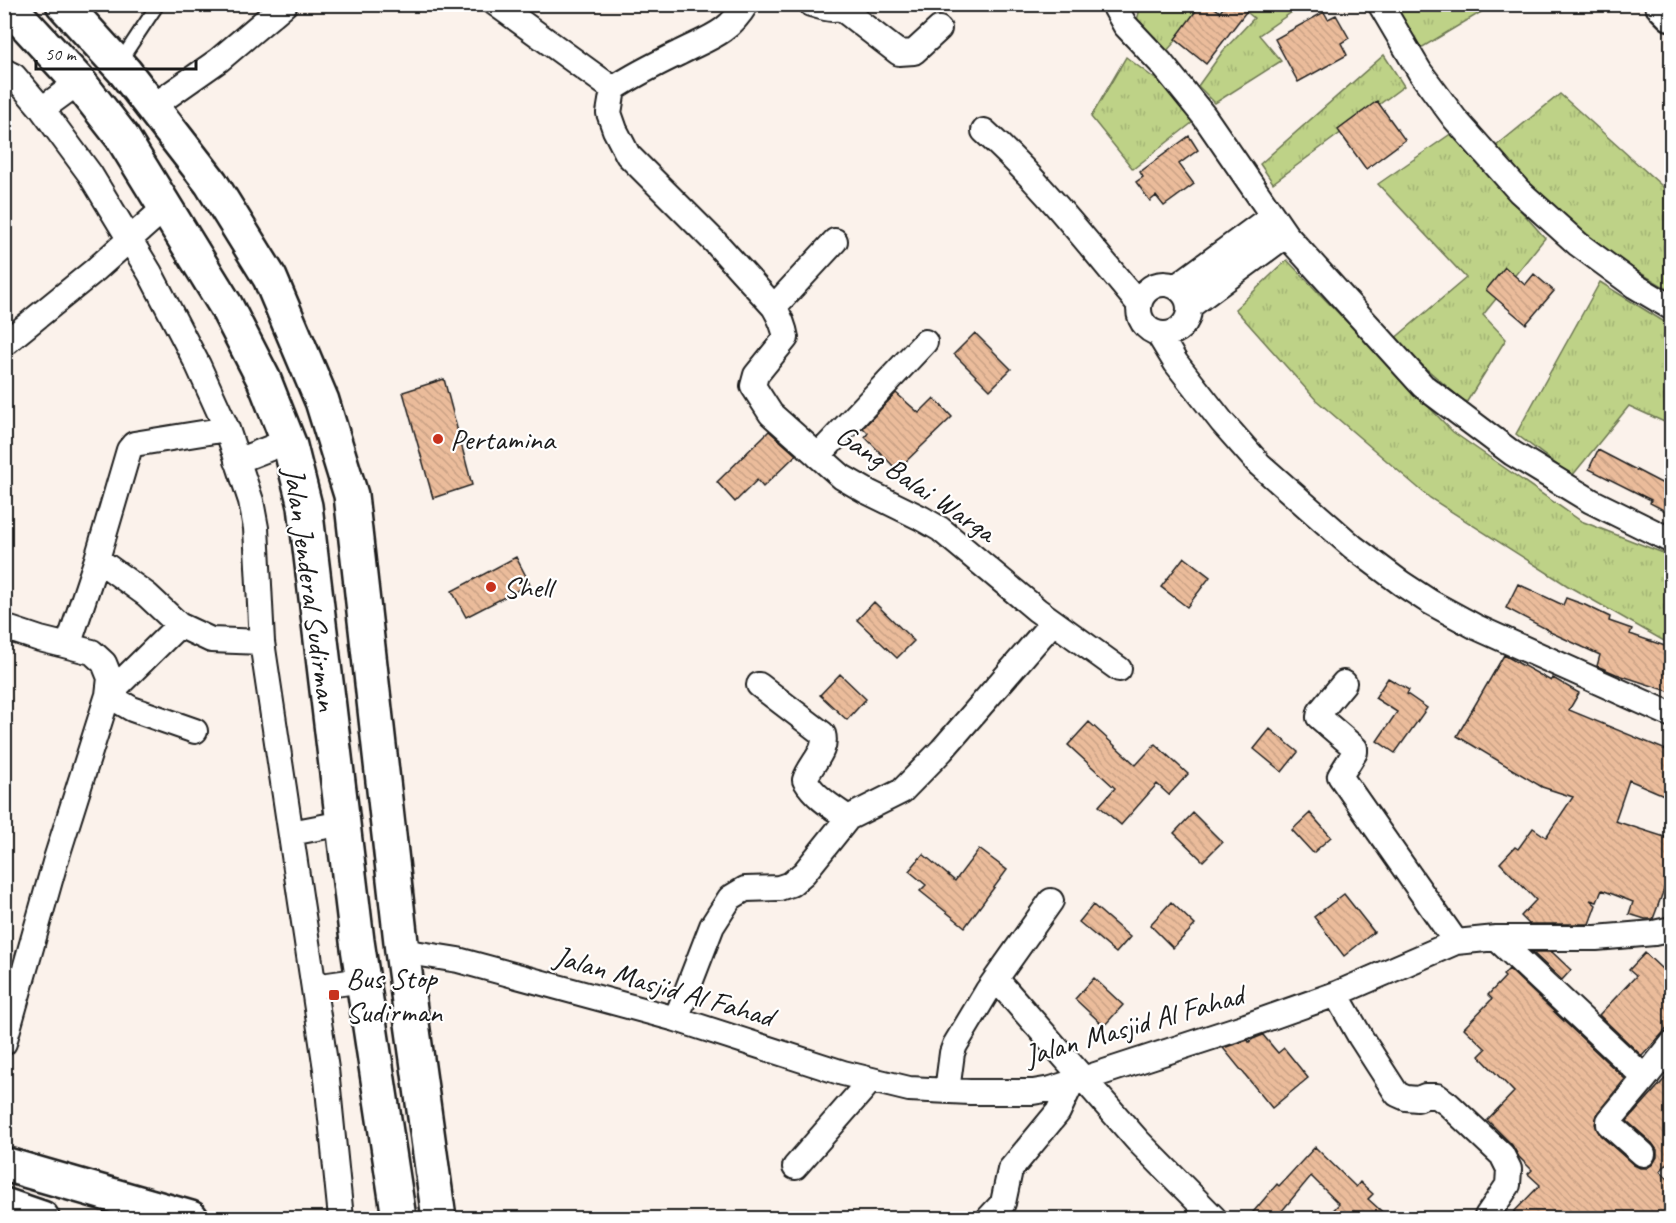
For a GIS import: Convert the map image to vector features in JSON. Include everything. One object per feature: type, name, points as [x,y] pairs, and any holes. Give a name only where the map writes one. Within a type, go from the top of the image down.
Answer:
[{"type":"main road","name":"Jalan Jenderal Sudirman","points":[[8,4],[79,82],[122,137],[226,306],[264,380],[288,441],[305,506],[357,940],[399,1218]]},
{"type":"main road","name":"Jalan Jenderal Sudirman","points":[[63,4],[118,64],[211,183],[270,279],[322,401],[346,476],[351,495],[364,604],[402,951],[439,1218]]},
{"type":"main road","points":[[4,1164],[180,1217]]},
{"type":"main road","points":[[4,1205],[42,1218]]},
{"type":"street","points":[[152,107],[219,60],[285,4]]},
{"type":"street","points":[[496,4],[613,89],[681,52],[718,35],[739,16],[746,4]]},
{"type":"street","points":[[811,4],[831,10],[845,7],[899,53],[914,52],[939,29]]},
{"type":"street","points":[[1380,4],[1420,72],[1455,119],[1519,191],[1578,244],[1635,286],[1671,308]]},
{"type":"street","points":[[1124,11],[1161,63],[1204,116],[1286,235],[1423,386],[1512,453],[1591,501],[1671,541]]},
{"type":"street","points":[[4,71],[14,76],[42,109],[90,174],[150,273],[198,365],[227,429],[251,501],[256,528],[262,642],[326,1069],[341,1218]]},
{"type":"street","points":[[42,109],[79,82]]},
{"type":"street","name":"Gang Balai Warga","points":[[613,89],[609,113],[628,154],[717,244],[774,307],[784,327],[786,339],[756,375],[753,386],[771,414],[842,477],[940,530],[1053,622],[1119,669]]},
{"type":"street","points":[[984,131],[1037,182],[1139,304]]},
{"type":"street","points":[[4,344],[130,240],[165,207]]},
{"type":"street","points":[[1184,296],[1272,216]]},
{"type":"street","points":[[1184,296],[1286,235]]},
{"type":"street","points":[[774,307],[835,241]]},
{"type":"street","points":[[1166,283],[1184,296],[1189,318],[1182,328],[1171,334],[1159,334],[1150,331],[1143,323],[1139,314],[1139,304],[1144,293],[1153,286],[1166,283]]},
{"type":"street","points":[[1159,334],[1176,363],[1222,422],[1259,464],[1353,547],[1401,583],[1476,627],[1671,715]]},
{"type":"street","points":[[818,456],[925,342]]},
{"type":"street","points":[[68,646],[97,559],[129,450],[134,444],[227,429]]},
{"type":"street","points":[[237,461],[288,441]]},
{"type":"street","points":[[97,559],[147,595],[179,626],[212,640],[262,642]]},
{"type":"street","points":[[676,1019],[712,926],[730,898],[745,889],[779,888],[791,884],[804,873],[848,818],[902,791],[942,750],[1053,622]]},
{"type":"street","points":[[108,695],[179,626]]},
{"type":"street","points":[[4,627],[92,652],[104,663],[110,678],[108,695],[56,859],[4,1043]]},
{"type":"street","points":[[1344,683],[1319,715],[1355,748],[1355,752],[1340,776],[1456,942]]},
{"type":"street","points":[[759,685],[823,734],[825,740],[823,748],[807,771],[805,780],[809,788],[821,799],[848,818]]},
{"type":"street","points":[[108,695],[132,709],[195,730]]},
{"type":"street","points":[[291,833],[343,823]]},
{"type":"street","points":[[947,1091],[955,1044],[974,1011],[1051,901]]},
{"type":"street","name":"Jalan Masjid Al Fahad","points":[[402,951],[458,960],[676,1019],[843,1073],[909,1089],[1033,1092],[1078,1081],[1246,1026],[1336,994],[1456,942],[1496,938],[1596,938],[1654,933],[1671,929]]},
{"type":"street","points":[[1496,938],[1645,1078]]},
{"type":"street","points":[[996,979],[1078,1081],[1214,1218]]},
{"type":"street","points":[[314,987],[363,980]]},
{"type":"street","points":[[1336,994],[1397,1094],[1406,1098],[1418,1099],[1425,1096],[1437,1096],[1502,1155],[1509,1169],[1508,1185],[1488,1216]]},
{"type":"street","points":[[1643,1154],[1609,1124],[1609,1121],[1671,1044]]},
{"type":"street","points":[[795,1167],[871,1080]]},
{"type":"street","points":[[989,1218],[1003,1203],[1010,1170],[1058,1112],[1078,1081]]},
{"type":"lane","points":[[118,64],[158,4]]},
{"type":"green space","points":[[1141,5],[1208,5],[1165,53],[1136,24]]},
{"type":"green space","points":[[1238,5],[1302,5],[1259,35],[1281,61],[1215,103],[1198,86],[1223,51],[1254,18]]},
{"type":"green space","points":[[1394,5],[1493,5],[1421,48]]},
{"type":"green space","points":[[1384,55],[1404,86],[1273,183],[1260,164]]},
{"type":"green space","points":[[1126,57],[1175,94],[1197,119],[1133,169],[1091,117]]},
{"type":"green space","points":[[1560,94],[1671,194],[1671,291],[1610,255],[1534,189],[1496,146]]},
{"type":"green space","points":[[1452,133],[1545,238],[1483,315],[1506,339],[1466,403],[1393,340],[1466,278],[1378,184]]},
{"type":"green space","points":[[1287,260],[1453,432],[1581,521],[1671,556],[1671,645],[1568,586],[1430,498],[1316,400],[1235,309]]},
{"type":"green space","points":[[1600,282],[1671,326],[1671,425],[1629,406],[1572,476],[1516,434]]},
{"type":"building","points":[[1201,4],[1210,4],[1220,12],[1226,4],[1252,4],[1206,64],[1175,39]]},
{"type":"building","points":[[1324,12],[1328,19],[1336,15],[1349,38],[1341,43],[1347,55],[1298,82],[1275,39]]},
{"type":"building","points":[[1377,101],[1405,140],[1366,169],[1338,130]]},
{"type":"building","points":[[1189,136],[1198,150],[1179,164],[1194,184],[1164,206],[1156,196],[1150,201],[1136,182],[1143,177],[1140,172]]},
{"type":"building","points":[[1505,267],[1525,285],[1534,274],[1554,291],[1526,324],[1486,290]]},
{"type":"building","points":[[975,333],[1011,369],[990,390],[954,354]]},
{"type":"building","name":"Pertamina","points":[[444,379],[472,485],[433,498],[403,392]]},
{"type":"building","points":[[896,393],[919,413],[934,398],[952,417],[897,470],[865,437],[868,433],[863,428]]},
{"type":"building","points":[[769,431],[796,455],[763,487],[757,480],[735,502],[717,482]]},
{"type":"building","points":[[1598,450],[1671,488],[1671,514],[1650,503],[1651,500],[1589,469]]},
{"type":"building","name":"Shell","points":[[516,557],[530,584],[466,617],[452,591]]},
{"type":"building","points":[[1184,557],[1210,577],[1187,607],[1161,587]]},
{"type":"building","points":[[1518,584],[1563,605],[1566,598],[1585,605],[1610,617],[1609,621],[1632,629],[1630,634],[1671,648],[1671,692],[1597,666],[1600,655],[1506,608]]},
{"type":"building","points":[[874,602],[914,641],[897,658],[857,620]]},
{"type":"building","points":[[1504,655],[1551,681],[1553,678],[1579,693],[1569,710],[1671,752],[1671,798],[1629,780],[1615,821],[1671,839],[1671,875],[1653,919],[1629,914],[1633,902],[1602,890],[1597,902],[1590,900],[1596,905],[1589,924],[1529,924],[1521,916],[1536,900],[1500,863],[1515,847],[1518,849],[1533,828],[1546,837],[1573,797],[1542,787],[1457,736]]},
{"type":"building","points":[[840,674],[866,699],[847,720],[820,695]]},
{"type":"building","points":[[1388,678],[1409,690],[1407,694],[1427,708],[1395,753],[1377,741],[1397,712],[1375,698]]},
{"type":"building","points":[[1089,722],[1136,765],[1155,744],[1188,774],[1169,795],[1157,784],[1121,825],[1099,806],[1115,788],[1068,745]]},
{"type":"building","points":[[1270,729],[1298,752],[1282,772],[1254,749]]},
{"type":"building","points":[[1193,813],[1222,842],[1203,861],[1174,833]]},
{"type":"building","points":[[1310,813],[1331,837],[1313,853],[1292,830]]},
{"type":"building","points":[[979,849],[1007,870],[965,927],[920,891],[926,885],[909,871],[923,854],[955,881]]},
{"type":"building","points":[[1344,894],[1374,932],[1344,956],[1314,917]]},
{"type":"building","points":[[1171,902],[1195,925],[1173,948],[1150,925]]},
{"type":"building","points":[[1093,905],[1130,937],[1116,953],[1079,922]]},
{"type":"building","points":[[1532,952],[1552,952],[1571,970],[1562,980]]},
{"type":"building","points":[[1645,953],[1662,969],[1671,959],[1671,1024],[1642,1056],[1599,1015],[1636,976],[1629,970]]},
{"type":"building","points":[[1509,969],[1625,1079],[1598,1112],[1595,1124],[1600,1135],[1640,1168],[1647,1168],[1653,1164],[1657,1157],[1657,1150],[1627,1121],[1671,1072],[1671,1160],[1660,1171],[1671,1182],[1671,1218],[1508,1218],[1540,1185],[1528,1174],[1532,1170],[1519,1157],[1512,1145],[1487,1120],[1514,1092],[1479,1056],[1486,1049],[1464,1028],[1492,999],[1488,995],[1505,977],[1503,975]]},
{"type":"building","points":[[1094,978],[1123,1005],[1104,1026],[1075,999]]},
{"type":"building","points":[[1263,1035],[1278,1053],[1284,1048],[1308,1078],[1272,1108],[1223,1048],[1248,1040],[1249,1042]]},
{"type":"building","points":[[1315,1147],[1356,1187],[1360,1182],[1373,1194],[1368,1199],[1389,1218],[1326,1218],[1339,1204],[1311,1176],[1276,1218],[1248,1218],[1277,1184],[1279,1186]]},
{"type":"place","name":"Pertamina","points":[[438,439]]},
{"type":"place","name":"Shell","points":[[491,587]]},
{"type":"place","name":"Bus Stop Sudirman","points":[[334,995]]}]
